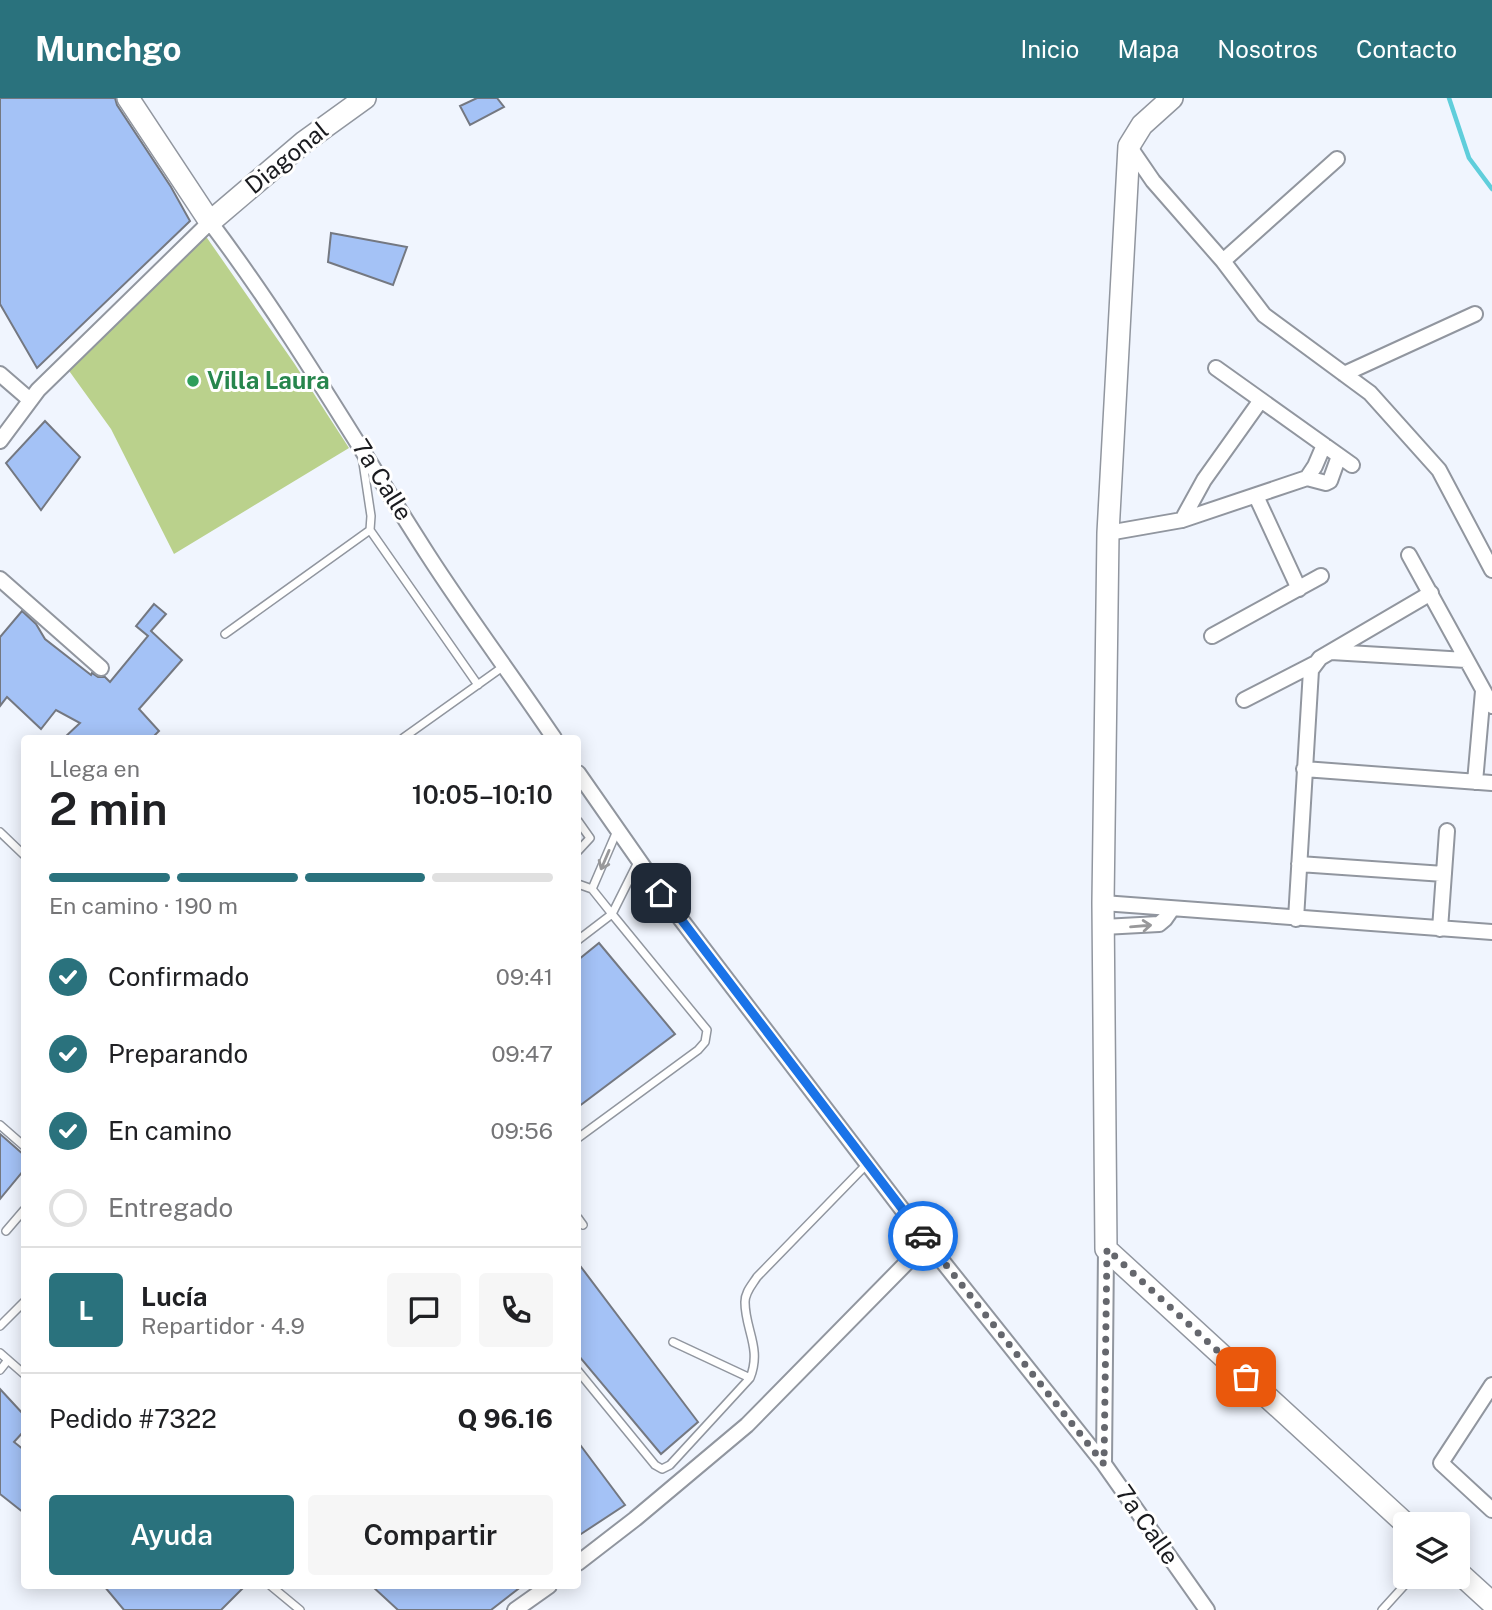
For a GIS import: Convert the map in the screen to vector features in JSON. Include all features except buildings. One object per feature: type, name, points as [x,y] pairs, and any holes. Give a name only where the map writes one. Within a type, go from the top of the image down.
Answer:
[{"type":"street","points":[[0,442],[38,390],[210,222],[128,98]]},
{"type":"street","name":"Diagonal","points":[[210,222],[304,142],[365,98]]},
{"type":"street","points":[[1104,1464],[1107,1249],[1103,903],[1108,533],[1129,146],[1142,125],[1172,98]]},
{"type":"street","points":[[1129,146],[1153,181],[1223,261],[1264,315],[1370,393],[1439,470],[1492,570]]},
{"type":"street","points":[[1223,261],[1337,159]]},
{"type":"street","name":"7a Calle","points":[[210,222],[278,317],[429,557],[552,735]]},
{"type":"street","points":[[1344,374],[1475,314]]},
{"type":"street","points":[[1216,368],[1352,465]]},
{"type":"street","points":[[0,374],[30,400]]},
{"type":"street","points":[[1182,520],[1204,480],[1261,400]]},
{"type":"street","points":[[1307,478],[1324,445]]},
{"type":"street","points":[[1108,533],[1182,520],[1307,478],[1330,481],[1339,456]]},
{"type":"street","points":[[1256,496],[1298,589]]},
{"type":"street","points":[[1409,555],[1492,706]]},
{"type":"street","points":[[1212,636],[1321,576]]},
{"type":"street","points":[[0,579],[101,667]]},
{"type":"street","points":[[1244,699],[1314,664],[1431,593]]},
{"type":"street","points":[[1330,652],[1466,660]]},
{"type":"street","points":[[1296,919],[1309,675],[1314,664]]},
{"type":"street","points":[[1475,782],[1483,691]]},
{"type":"street","points":[[1304,769],[1492,783]]},
{"type":"street","name":"7a Calle","points":[[581,777],[638,862],[927,1242],[1104,1464],[1207,1610]]},
{"type":"street","points":[[1440,929],[1447,831]]},
{"type":"street","points":[[1299,864],[1444,874]]},
{"type":"street","points":[[1103,903],[1492,932]]},
{"type":"street","points":[[1103,928],[1159,924],[1172,909]]},
{"type":"street","points":[[581,1561],[747,1425],[927,1242]]},
{"type":"street","points":[[1107,1249],[1393,1512]]},
{"type":"street","points":[[1492,1385],[1441,1463],[1492,1510]]},
{"type":"street","points":[[1470,1583],[1492,1603]]},
{"type":"street","points":[[514,1610],[545,1589]]},
{"type":"lane","points":[[360,445],[371,516],[370,530],[478,685]]},
{"type":"lane","points":[[225,634],[370,530]]},
{"type":"lane","points":[[407,735],[505,665]]},
{"type":"lane","points":[[581,825],[590,838],[581,848]]},
{"type":"lane","points":[[592,889],[617,831]]},
{"type":"lane","points":[[0,832],[21,852]]},
{"type":"lane","points":[[581,938],[612,914],[638,862]]},
{"type":"lane","points":[[581,885],[592,889],[706,1030],[705,1042],[698,1050],[581,1136]]},
{"type":"lane","points":[[0,1125],[21,1143]]},
{"type":"lane","points":[[581,1375],[655,1465],[662,1469],[670,1465],[750,1378],[755,1366],[755,1352],[745,1300],[748,1290],[757,1277],[867,1163]]},
{"type":"lane","points":[[6,1231],[21,1214]]},
{"type":"lane","points":[[0,1326],[21,1305]]},
{"type":"lane","points":[[673,1342],[750,1378]]},
{"type":"lane","points":[[0,1353],[21,1371]]},
{"type":"lane","points":[[0,1370],[8,1360]]},
{"type":"lane","points":[[275,1589],[300,1610]]},
{"type":"lane","points":[[1382,1610],[1401,1589]]},
{"type":"green space","name":"Villa Laura","points":[[205,235],[349,448],[174,554],[111,429],[67,368]]},
{"type":"waterway","points":[[1449,98],[1469,158],[1492,189]]},
{"type":"way so far","points":[[923,1236],[1104,1464],[1107,1249],[1246,1377]]},
{"type":"place","name":"Villa Laura","points":[[193,381]]},
{"type":"route","points":[[661,893],[923,1236]]}]
